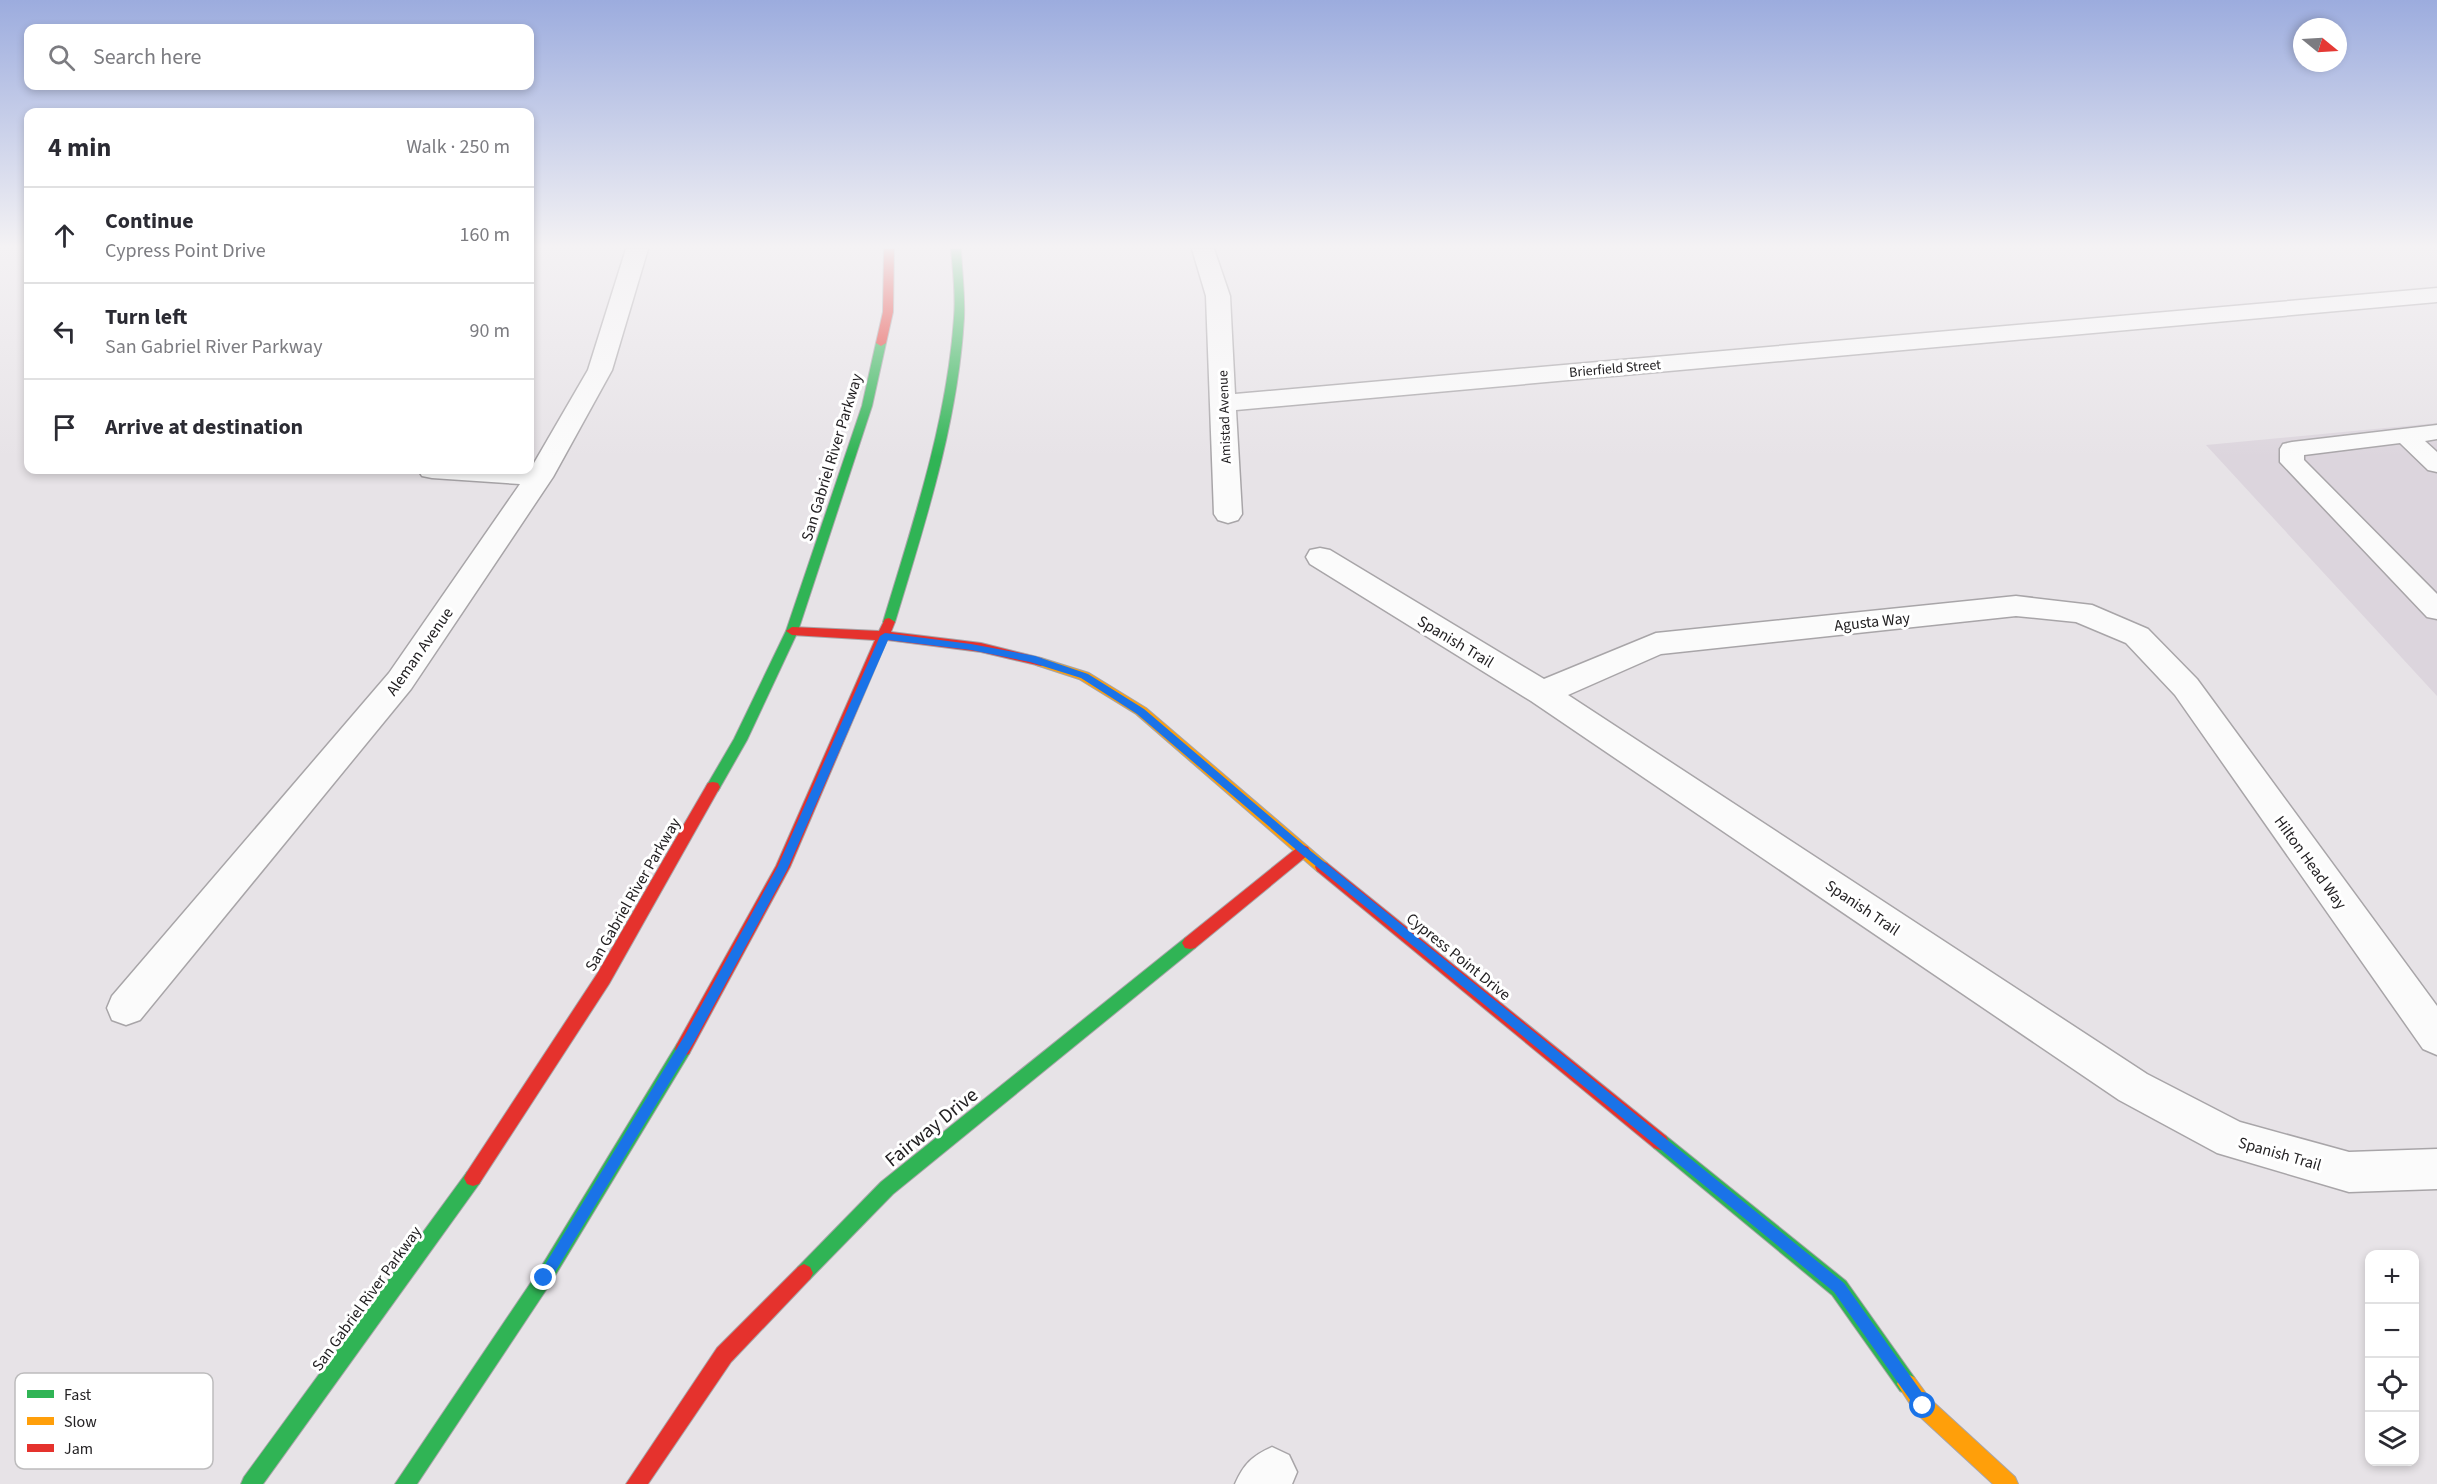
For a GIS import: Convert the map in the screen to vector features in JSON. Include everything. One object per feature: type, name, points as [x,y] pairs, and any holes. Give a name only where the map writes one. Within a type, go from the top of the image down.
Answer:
[{"type":"main road","name":"San Gabriel River Parkway","points":[[250,1484],[457,1202],[603,979],[740,740],[792,631],[867,406],[887,318]]},
{"type":"main road","points":[[405,1484],[544,1278],[690,1038],[783,867],[885,636],[929,490],[950,395],[959,318]]},
{"type":"main road","name":"Cypress Point Drive","points":[[792,631],[885,636],[1020,656],[1084,676],[1141,711],[1303,850],[1839,1288],[1923,1406],[2008,1484]]},
{"type":"main road","name":"Fairway Drive","points":[[636,1484],[724,1355],[887,1188],[1303,850]]},
{"type":"street","name":"Aleman Avenue","points":[[126,1008],[400,681],[539,477],[600,370],[616,318]]},
{"type":"street","name":"Amistad Avenue","points":[[1219,318],[1228,514]]},
{"type":"street","name":"Brierfield Street","points":[[1224,403],[2176,318]]},
{"type":"street","points":[[493,474],[539,477]]},
{"type":"street","name":"Spanish Trail","points":[[1320,557],[1542,693],[2133,1087],[2232,1139],[2349,1172],[2437,1169]]},
{"type":"street","name":"Agusta Way","points":[[1542,693],[1656,644],[2016,606],[2081,612],[2137,636],[2186,687]]},
{"type":"street","name":"Hilton Head Way","points":[[2186,687],[2437,1037]]},
{"type":"lane","points":[[2437,432],[2292,449],[2292,462],[2437,610]]},
{"type":"lane","points":[[2405,435],[2437,465]]},
{"type":"shaded area","points":[[2437,423],[2437,696],[2206,445]]},
{"type":"traffic: fast","points":[[889,622],[942,434],[959,318]]},
{"type":"traffic: fast","points":[[713,787],[740,740],[792,631],[867,406],[881,343]]},
{"type":"traffic: fast","points":[[804,1273],[887,1188],[1190,943]]},
{"type":"traffic: fast","points":[[405,1484],[544,1278],[683,1049]]},
{"type":"traffic: fast","points":[[1660,1142],[1839,1288],[1907,1384]]},
{"type":"traffic: fast","points":[[251,1484],[473,1178]]},
{"type":"traffic: slow","points":[[1041,662],[1084,676],[1141,711],[1322,867]]},
{"type":"traffic: slow","points":[[1907,1384],[1923,1406],[2008,1484]]},
{"type":"traffic: jam","points":[[881,343],[887,318]]},
{"type":"traffic: jam","points":[[683,1049],[783,867],[889,622]]},
{"type":"traffic: jam","points":[[792,631],[950,642],[1041,662]]},
{"type":"traffic: jam","points":[[473,1178],[603,979],[713,787]]},
{"type":"traffic: jam","points":[[1190,943],[1303,851]]},
{"type":"traffic: jam","points":[[1322,867],[1660,1142]]},
{"type":"traffic: jam","points":[[636,1484],[724,1355],[804,1273]]},
{"type":"route","points":[[544,1278],[690,1038],[783,867],[885,636],[971,647],[1031,659],[1084,676],[1141,711],[1303,850],[1839,1288],[1923,1406]]}]
